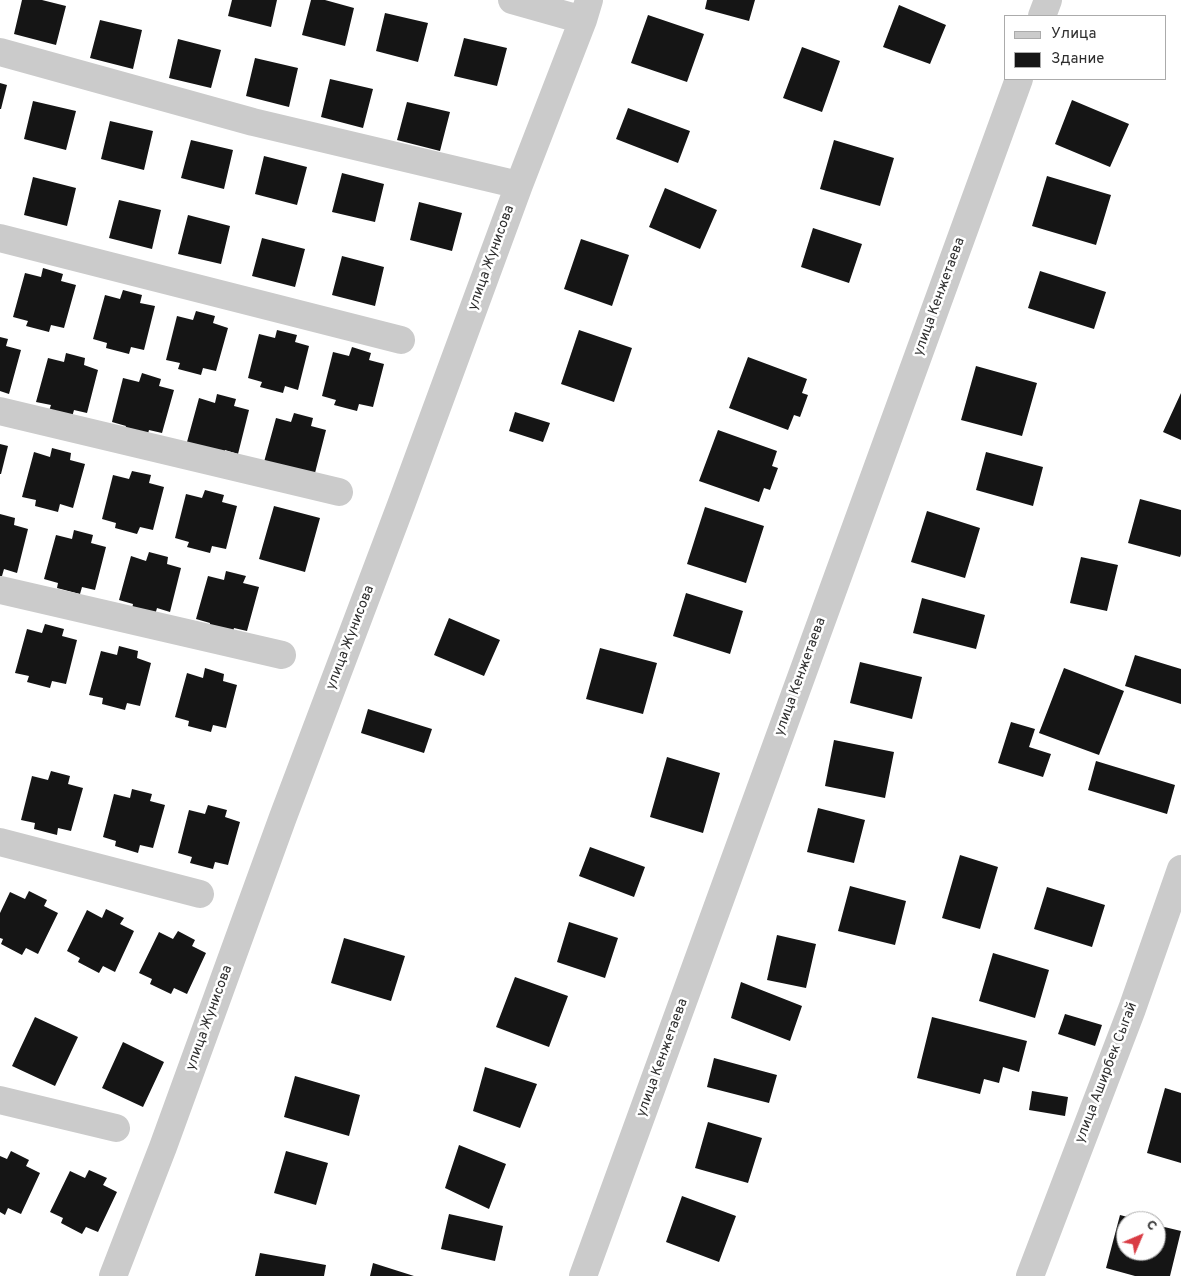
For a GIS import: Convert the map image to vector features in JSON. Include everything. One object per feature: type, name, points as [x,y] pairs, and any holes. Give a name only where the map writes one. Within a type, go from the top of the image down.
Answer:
[{"type":"street","points":[[512,0],[586,10]]},
{"type":"street","points":[[1042,15],[1048,0]]},
{"type":"street","name":"улица Жунисова","points":[[113,1276],[163,1147],[519,185],[586,10]]},
{"type":"street","points":[[0,52],[253,122],[519,185]]},
{"type":"street","name":"улица Кенжетаева","points":[[583,1276],[1019,80]]},
{"type":"street","points":[[0,238],[402,340]]},
{"type":"street","points":[[0,411],[339,492]]},
{"type":"street","points":[[0,590],[282,655]]},
{"type":"street","points":[[0,842],[200,894]]},
{"type":"street","name":"улица Аширбек Сыгай","points":[[1030,1276],[1132,1009],[1181,869]]},
{"type":"street","points":[[0,1100],[116,1128]]},
{"type":"building","points":[[22,0],[42,0],[66,6],[56,45],[14,34]]},
{"type":"building","points":[[232,0],[277,0],[271,27],[228,16]]},
{"type":"building","points":[[311,0],[325,0],[354,8],[345,46],[302,35]]},
{"type":"building","points":[[707,0],[755,0],[749,21],[705,9]]},
{"type":"building","points":[[899,5],[946,25],[930,64],[883,47]]},
{"type":"building","points":[[385,13],[428,23],[418,62],[376,51]]},
{"type":"building","points":[[648,15],[704,34],[687,82],[631,63]]},
{"type":"building","points":[[100,20],[142,30],[133,69],[90,58]]},
{"type":"building","points":[[464,38],[507,48],[497,86],[454,76]]},
{"type":"building","points":[[178,39],[221,50],[211,88],[169,78]]},
{"type":"building","points":[[802,47],[840,61],[822,112],[783,98]]},
{"type":"building","points":[[255,58],[298,68],[289,107],[246,96]]},
{"type":"building","points":[[330,79],[373,89],[363,128],[321,117]]},
{"type":"building","points":[[0,83],[7,85],[1,109],[0,109]]},
{"type":"building","points":[[1072,100],[1129,124],[1110,167],[1055,144]]},
{"type":"building","points":[[33,101],[76,111],[66,150],[24,139]]},
{"type":"building","points":[[407,102],[450,112],[440,151],[397,140]]},
{"type":"building","points":[[628,108],[690,131],[678,163],[616,139]]},
{"type":"building","points":[[110,121],[153,131],[144,170],[101,159]]},
{"type":"building","points":[[191,140],[233,150],[224,189],[181,178]]},
{"type":"building","points":[[834,140],[894,158],[880,206],[820,189]]},
{"type":"building","points":[[264,156],[307,167],[297,205],[255,194]]},
{"type":"building","points":[[342,173],[384,184],[375,222],[332,212]]},
{"type":"building","points":[[1047,176],[1111,195],[1096,245],[1032,226]]},
{"type":"building","points":[[33,177],[76,188],[67,226],[24,215]]},
{"type":"building","points":[[665,188],[717,210],[700,249],[649,227]]},
{"type":"building","points":[[119,200],[161,210],[152,249],[109,238]]},
{"type":"building","points":[[419,202],[462,213],[452,251],[410,240]]},
{"type":"building","points":[[188,215],[230,226],[221,264],[178,254]]},
{"type":"building","points":[[813,228],[862,244],[849,283],[801,267]]},
{"type":"building","points":[[262,238],[305,249],[295,287],[252,276]]},
{"type":"building","points":[[581,239],[629,255],[612,306],[564,289]]},
{"type":"building","points":[[342,256],[384,267],[375,306],[332,295]]},
{"type":"building","points":[[43,268],[63,274],[61,281],[76,285],[64,328],[51,325],[49,332],[26,326],[28,321],[13,317],[25,273],[41,277]]},
{"type":"building","points":[[1040,271],[1106,292],[1094,329],[1028,308]]},
{"type":"building","points":[[123,290],[142,295],[140,303],[155,306],[144,350],[131,347],[129,354],[106,348],[107,343],[93,339],[105,295],[120,299]]},
{"type":"building","points":[[196,311],[215,316],[213,323],[228,328],[216,371],[203,368],[201,375],[178,369],[180,363],[166,360],[177,316],[193,320]]},
{"type":"building","points":[[277,330],[297,335],[295,342],[309,346],[298,390],[285,386],[283,393],[260,387],[262,382],[248,378],[259,334],[275,338]]},
{"type":"building","points":[[579,330],[632,348],[614,402],[561,384]]},
{"type":"building","points":[[0,337],[8,339],[6,346],[21,350],[9,394],[0,391]]},
{"type":"building","points":[[352,347],[371,353],[369,360],[384,364],[373,407],[359,404],[357,411],[334,405],[336,400],[322,396],[333,352],[349,356]]},
{"type":"building","points":[[66,353],[85,358],[84,365],[98,370],[87,413],[74,410],[72,417],[49,411],[51,405],[36,402],[48,358],[64,362]]},
{"type":"building","points":[[748,357],[807,379],[802,393],[808,395],[800,417],[794,415],[788,430],[729,408]]},
{"type":"building","points":[[976,366],[1037,383],[1022,436],[961,420]]},
{"type":"building","points":[[142,373],[161,379],[159,386],[174,390],[162,433],[149,430],[147,437],[124,431],[126,426],[112,422],[123,378],[139,382]]},
{"type":"building","points":[[1181,393],[1181,440],[1163,432]]},
{"type":"building","points":[[217,394],[236,399],[234,406],[249,410],[238,454],[225,450],[223,458],[187,442],[199,398],[215,403]]},
{"type":"building","points":[[515,412],[550,423],[543,442],[509,431]]},
{"type":"building","points":[[294,413],[313,418],[311,426],[326,430],[315,473],[264,462],[276,418],[291,422]]},
{"type":"building","points":[[718,430],[777,451],[772,466],[778,468],[770,490],[764,488],[759,502],[699,481]]},
{"type":"building","points":[[0,444],[8,446],[1,474],[0,474]]},
{"type":"building","points":[[52,448],[71,453],[70,460],[85,464],[73,508],[60,504],[58,512],[35,506],[36,500],[22,497],[34,452],[50,457]]},
{"type":"building","points":[[986,452],[1043,467],[1033,506],[976,490]]},
{"type":"building","points":[[132,471],[151,475],[149,483],[164,487],[153,530],[140,527],[137,534],[115,528],[116,523],[102,519],[113,475],[129,479]]},
{"type":"building","points":[[205,490],[224,495],[222,502],[237,506],[226,549],[212,546],[210,553],[187,547],[189,542],[175,538],[186,494],[202,498]]},
{"type":"building","points":[[1140,499],[1181,510],[1180,557],[1128,543]]},
{"type":"building","points":[[274,506],[320,518],[305,572],[259,559]]},
{"type":"building","points":[[705,507],[764,526],[746,583],[687,564]]},
{"type":"building","points":[[927,511],[980,528],[965,578],[911,562]]},
{"type":"building","points":[[0,514],[15,518],[14,525],[28,529],[17,573],[4,569],[2,576],[0,576]]},
{"type":"building","points":[[74,530],[93,535],[91,543],[106,547],[95,590],[82,587],[80,594],[57,588],[58,583],[44,579],[56,535],[72,539]]},
{"type":"building","points":[[149,552],[168,557],[167,564],[181,568],[170,612],[157,608],[155,615],[132,609],[133,604],[119,600],[131,556],[146,561]]},
{"type":"building","points":[[1081,557],[1118,565],[1107,611],[1070,603]]},
{"type":"building","points":[[226,571],[246,576],[243,583],[259,587],[247,631],[234,628],[232,635],[209,629],[210,623],[196,619],[208,576],[224,580]]},
{"type":"building","points":[[686,593],[743,611],[730,654],[673,636]]},
{"type":"building","points":[[922,598],[985,615],[976,649],[913,633]]},
{"type":"building","points":[[449,618],[500,640],[484,676],[434,655]]},
{"type":"building","points":[[45,624],[64,629],[62,636],[77,640],[66,684],[52,681],[50,688],[27,682],[29,676],[15,673],[27,629],[42,633]]},
{"type":"building","points":[[119,646],[138,651],[137,658],[151,663],[140,706],[127,703],[125,710],[102,704],[103,698],[89,695],[101,651],[117,655]]},
{"type":"building","points":[[600,648],[657,663],[643,714],[586,699]]},
{"type":"building","points":[[1135,655],[1181,669],[1181,704],[1125,686]]},
{"type":"building","points":[[860,662],[922,677],[912,719],[850,703]]},
{"type":"building","points":[[205,668],[224,674],[223,681],[237,685],[226,728],[213,725],[211,732],[188,726],[189,721],[175,717],[187,673],[203,678]]},
{"type":"building","points":[[1064,668],[1124,691],[1099,755],[1039,733]]},
{"type":"building","points":[[368,709],[432,729],[424,753],[361,733]]},
{"type":"building","points":[[1011,722],[1035,729],[1029,747],[1051,754],[1043,777],[998,763]]},
{"type":"building","points":[[834,740],[894,752],[885,798],[825,786]]},
{"type":"building","points":[[667,757],[720,773],[703,833],[650,817]]},
{"type":"building","points":[[1096,761],[1175,785],[1167,814],[1088,790]]},
{"type":"building","points":[[51,771],[70,776],[68,784],[83,788],[71,831],[58,828],[57,835],[34,829],[35,823],[21,820],[32,776],[48,780]]},
{"type":"building","points":[[132,789],[152,794],[150,801],[165,805],[153,848],[140,845],[138,853],[115,846],[116,841],[103,837],[114,794],[130,798]]},
{"type":"building","points":[[208,805],[227,810],[225,817],[240,822],[228,865],[215,862],[213,869],[190,863],[192,857],[178,853],[189,810],[205,814]]},
{"type":"building","points":[[818,808],[865,820],[854,863],[807,852]]},
{"type":"building","points":[[590,847],[645,867],[634,897],[579,876]]},
{"type":"building","points":[[960,855],[998,867],[980,929],[942,918]]},
{"type":"building","points":[[850,886],[906,901],[895,945],[838,931]]},
{"type":"building","points":[[1047,887],[1105,905],[1092,947],[1034,929]]},
{"type":"building","points":[[29,891],[47,900],[44,906],[58,913],[38,954],[26,948],[22,955],[1,944],[3,939],[0,938],[0,913],[10,892],[25,899]]},
{"type":"building","points":[[106,909],[124,918],[120,924],[134,931],[115,972],[103,966],[99,973],[78,962],[80,958],[67,951],[87,910],[102,918]]},
{"type":"building","points":[[569,922],[618,938],[605,978],[557,962]]},
{"type":"building","points":[[178,931],[195,940],[192,946],[206,953],[187,994],[174,988],[171,994],[150,984],[152,979],[139,973],[159,932],[173,939]]},
{"type":"building","points":[[777,935],[816,944],[806,988],[767,980]]},
{"type":"building","points":[[344,938],[405,956],[391,1001],[331,983]]},
{"type":"building","points":[[993,953],[1049,970],[1035,1018],[979,1001]]},
{"type":"building","points":[[515,977],[568,996],[549,1047],[496,1027]]},
{"type":"building","points":[[741,982],[802,1006],[790,1041],[731,1018]]},
{"type":"building","points":[[1065,1014],[1102,1025],[1095,1046],[1058,1034]]},
{"type":"building","points":[[35,1017],[78,1037],[55,1086],[12,1066]]},
{"type":"building","points":[[932,1017],[1027,1041],[1019,1072],[1003,1067],[999,1083],[984,1079],[980,1094],[917,1078]]},
{"type":"building","points":[[123,1042],[164,1062],[143,1107],[102,1088]]},
{"type":"building","points":[[714,1058],[777,1075],[769,1103],[707,1087]]},
{"type":"building","points":[[485,1067],[537,1084],[520,1128],[473,1111]]},
{"type":"building","points":[[295,1076],[360,1095],[349,1136],[284,1117]]},
{"type":"building","points":[[1165,1088],[1181,1093],[1181,1163],[1147,1153]]},
{"type":"building","points":[[1032,1091],[1068,1097],[1065,1116],[1029,1110]]},
{"type":"building","points":[[708,1122],[762,1138],[748,1183],[695,1168]]},
{"type":"building","points":[[459,1145],[506,1164],[489,1209],[445,1188]]},
{"type":"building","points":[[11,1151],[29,1160],[26,1166],[40,1173],[21,1214],[8,1208],[5,1215],[0,1212],[0,1156],[7,1159]]},
{"type":"building","points":[[286,1151],[328,1163],[316,1205],[274,1193]]},
{"type":"building","points":[[89,1170],[107,1178],[103,1185],[117,1192],[98,1232],[86,1227],[82,1234],[61,1223],[63,1218],[50,1212],[70,1171],[85,1178]]},
{"type":"building","points":[[682,1196],[736,1216],[719,1262],[666,1242]]},
{"type":"building","points":[[449,1214],[503,1226],[495,1261],[441,1249]]},
{"type":"building","points":[[1166,1227],[1181,1231],[1170,1276],[1135,1276],[1106,1268],[1116,1230],[1116,1261],[1166,1261]]},
{"type":"building","points":[[260,1253],[326,1265],[324,1276],[255,1276]]},
{"type":"building","points":[[373,1263],[414,1276],[370,1276]]}]
